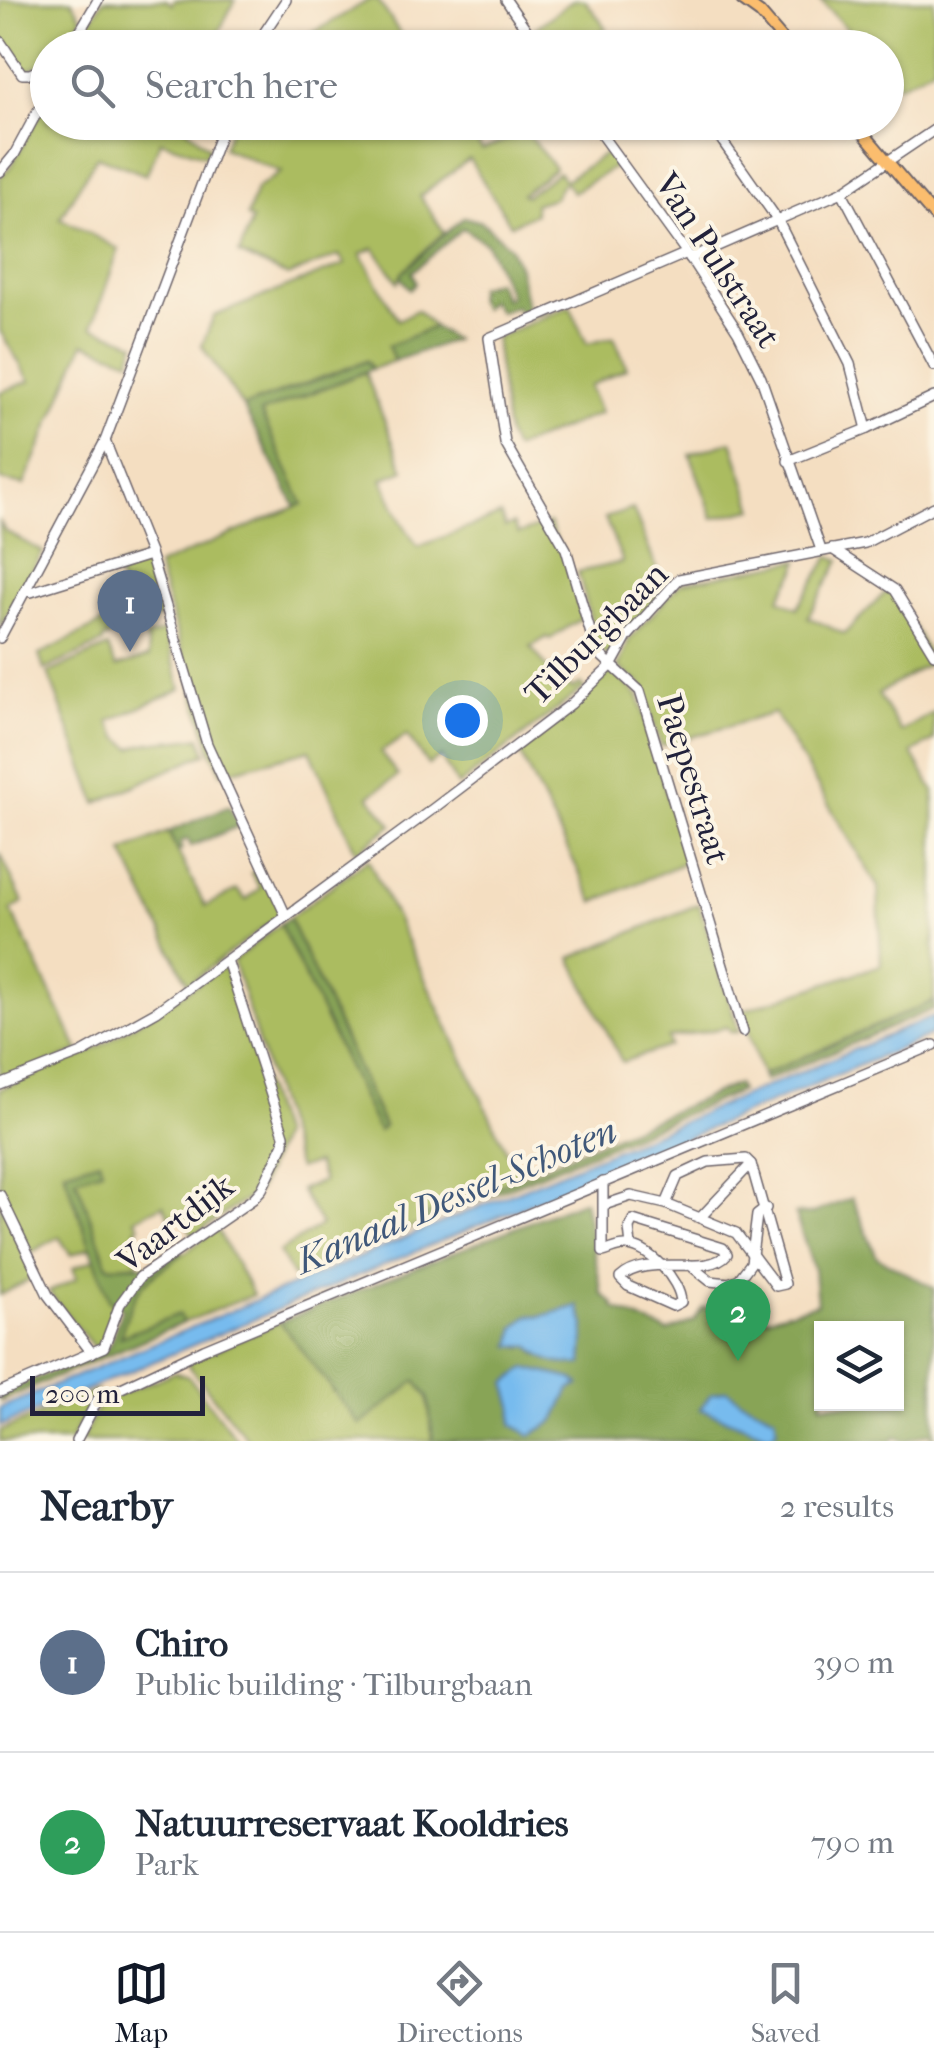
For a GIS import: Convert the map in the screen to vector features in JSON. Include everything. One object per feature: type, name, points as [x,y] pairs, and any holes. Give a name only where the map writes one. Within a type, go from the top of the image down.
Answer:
[{"type":"main road","points":[[742,0],[775,30]]},
{"type":"main road","points":[[869,140],[934,216]]},
{"type":"street","points":[[80,30],[98,0]]},
{"type":"street","points":[[266,30],[286,0]]},
{"type":"street","points":[[506,0],[526,30]]},
{"type":"street","points":[[0,41],[22,74],[30,74]]},
{"type":"street","points":[[0,172],[14,156],[30,126]]},
{"type":"street","points":[[688,255],[842,192],[934,130]]},
{"type":"street","points":[[0,638],[105,441],[218,140]]},
{"type":"street","name":"Van Pulstraat","points":[[605,140],[738,332],[761,378],[788,461],[826,549]]},
{"type":"street","points":[[721,140],[777,220],[850,364],[867,429]]},
{"type":"street","points":[[842,192],[934,366]]},
{"type":"street","name":"Paepestraat","points":[[688,255],[488,338],[505,443],[566,548],[593,645],[640,691],[743,1032]]},
{"type":"street","points":[[788,461],[934,397]]},
{"type":"street","points":[[105,441],[150,555],[207,744],[286,916]]},
{"type":"street","name":"Tilburgbaan","points":[[0,1085],[82,1052],[157,1011],[541,728],[611,666],[627,637],[679,579],[864,542],[934,506]]},
{"type":"street","points":[[826,549],[895,590],[934,654]]},
{"type":"street","points":[[27,589],[31,592],[150,555]]},
{"type":"street","name":"Vaartdijk","points":[[92,1353],[108,1342],[128,1290],[140,1277],[258,1194],[284,1143],[227,960]]},
{"type":"street","points":[[76,1441],[98,1399],[174,1364],[934,1046]]},
{"type":"street","points":[[604,1206],[631,1196],[666,1204],[736,1233],[776,1286],[783,1286],[786,1278],[752,1164],[742,1158],[708,1162],[678,1176],[666,1204]]},
{"type":"street","points":[[700,1218],[752,1164]]},
{"type":"street","points":[[603,1182],[603,1252],[631,1246],[659,1264],[681,1294],[678,1306],[622,1282],[624,1272],[659,1264],[719,1261],[728,1254],[723,1248],[633,1220],[631,1246]]},
{"type":"street","points":[[0,1196],[48,1294],[92,1353],[0,1392]]},
{"type":"street","points":[[690,1264],[710,1281],[730,1283],[746,1273],[755,1222],[766,1208]]},
{"type":"green space","points":[[0,0],[72,0],[82,18],[75,30],[30,30],[30,69],[24,72],[0,37]]},
{"type":"green space","points":[[103,0],[165,0],[172,4],[174,0],[235,0],[220,30],[85,30]]},
{"type":"green space","points":[[369,0],[378,0],[398,30],[318,30]]},
{"type":"green space","points":[[573,0],[585,0],[606,28],[603,30],[533,30]]},
{"type":"green space","points":[[820,0],[934,0],[934,67],[904,82],[904,30],[848,30]]},
{"type":"green space","points":[[30,132],[30,140],[201,140],[209,147],[206,156],[161,141],[146,175],[97,156],[60,218],[119,249],[92,327],[136,343],[130,360],[84,343],[24,485],[0,480],[0,392],[30,381],[0,331],[0,177],[12,165]]},
{"type":"green space","points":[[226,140],[476,140],[482,150],[506,140],[532,140],[555,168],[522,194],[526,196],[558,172],[565,180],[608,152],[618,165],[573,192],[564,181],[554,198],[534,204],[535,213],[511,225],[469,159],[420,196],[444,232],[402,273],[398,282],[374,248],[361,254],[398,320],[417,310],[434,327],[389,346],[394,361],[372,369],[366,361],[243,407],[202,346],[214,316],[345,264],[339,255],[288,276],[239,254],[252,220],[247,217],[256,189],[281,172],[223,148]]},
{"type":"green space","points":[[464,217],[482,222],[510,247],[527,307],[532,312],[568,301],[527,318],[521,316],[516,306],[499,312],[490,300],[482,309],[476,298],[478,287],[496,281],[505,299],[510,296],[487,244],[463,228],[412,272],[416,282],[410,289],[401,278],[402,273]]},
{"type":"green space","points":[[570,306],[587,344],[614,337],[627,368],[589,386],[600,413],[514,449],[507,435],[495,338]]},
{"type":"green space","points":[[434,327],[454,340],[394,361],[388,346]]},
{"type":"green space","points":[[367,361],[372,369],[261,413],[303,504],[296,507],[243,407]]},
{"type":"green space","points":[[365,372],[404,470],[382,479],[418,547],[501,515],[505,527],[513,524],[518,534],[549,523],[570,570],[582,618],[531,647],[555,677],[572,689],[581,684],[584,688],[458,786],[441,757],[428,765],[407,735],[381,752],[398,776],[369,796],[392,825],[356,852],[310,750],[222,773],[211,751],[157,566],[302,504],[260,413]]},
{"type":"green space","points":[[732,441],[754,509],[713,518],[690,454]]},
{"type":"green space","points":[[633,509],[664,587],[611,658],[598,647],[578,572],[623,562],[605,518]]},
{"type":"green space","points":[[0,522],[5,531],[43,552],[0,627]]},
{"type":"green space","points":[[830,556],[840,560],[808,617],[844,634],[888,590],[897,598],[933,661],[878,694],[901,732],[934,712],[934,740],[912,753],[934,792],[934,1001],[762,1075],[741,1011],[881,965],[878,887],[774,713],[661,746],[641,684],[618,667],[629,640],[681,583],[799,560],[779,599],[797,608]]},
{"type":"green space","points":[[147,558],[165,615],[103,639],[103,643],[44,670],[39,655],[132,608],[114,568]]},
{"type":"green space","points":[[165,631],[181,689],[109,721],[118,737],[132,748],[200,737],[206,753],[97,803],[48,673],[108,647],[116,667],[149,657],[146,637]]},
{"type":"green space","points":[[613,670],[639,696],[686,862],[594,902],[519,752]]},
{"type":"green space","points":[[229,806],[239,826],[191,846],[188,839],[180,842],[182,849],[178,851],[168,832]]},
{"type":"green space","points":[[168,832],[205,906],[237,890],[246,900],[260,888],[251,873],[259,868],[283,913],[188,984],[123,852]]},
{"type":"green space","points":[[0,853],[23,903],[11,910],[79,1051],[0,1082]]},
{"type":"green space","points":[[368,859],[519,1177],[422,1218],[424,1223],[293,1277],[279,1252],[321,1225],[300,1190],[323,1181],[316,1163],[298,1169],[233,961],[280,924],[378,1130],[384,1126],[289,918]]},
{"type":"green space","points":[[699,904],[739,1032],[730,1032],[728,1027],[668,1038],[670,1046],[622,1062],[571,958]]},
{"type":"green space","points":[[289,918],[384,1127],[378,1131],[280,924]]},
{"type":"green space","points":[[224,967],[281,1136],[258,1191],[193,1236],[181,1213],[170,1218],[163,1205],[135,1219],[139,1233],[127,1241],[139,1264],[108,1267],[75,1177],[64,1171],[91,1247],[71,1255],[59,1237],[30,1253],[0,1191],[0,1089],[88,1054]]},
{"type":"green space","points":[[934,1001],[934,1009],[764,1081],[762,1075]]},
{"type":"green space","points":[[737,1084],[740,1091],[424,1223],[421,1218]]},
{"type":"green space","points":[[99,1160],[102,1170],[76,1178],[108,1266],[149,1265],[178,1246],[182,1254],[141,1288],[120,1337],[179,1314],[183,1323],[0,1401],[0,1393],[104,1351],[110,1344],[122,1308],[109,1300],[64,1171]]},
{"type":"green space","points":[[852,1198],[877,1257],[934,1288],[934,1441],[930,1433],[905,1441],[895,1437],[892,1441],[739,1441],[724,1436],[713,1441],[433,1441],[428,1397],[416,1381],[360,1425],[280,1322],[584,1200],[602,1294],[614,1308],[668,1332],[694,1321],[703,1308],[712,1308],[745,1293],[766,1318],[817,1304],[814,1270],[795,1214],[811,1214]],"holes":[[[578,1306],[538,1355],[529,1345],[511,1345],[542,1316]]]},
{"type":"green space","points":[[0,1201],[36,1277],[0,1295]]},
{"type":"green space","points":[[217,1229],[253,1295],[183,1323],[179,1315],[119,1338],[130,1301],[139,1286]]},
{"type":"green space","points":[[95,1259],[109,1300],[116,1305],[103,1344],[94,1348],[49,1292],[77,1278],[73,1268]]},
{"type":"green space","points":[[817,1304],[821,1321],[814,1321],[814,1411],[827,1411],[851,1441],[439,1441],[428,1399],[433,1441],[249,1441],[188,1365],[280,1322],[416,1380],[426,1394],[576,1404],[722,1330]]},
{"type":"green space","points":[[175,1372],[189,1377],[238,1441],[81,1441],[104,1401]]},
{"type":"green space","points":[[96,1391],[71,1441],[0,1441],[0,1431]]},
{"type":"water","points":[[934,1016],[934,1034],[0,1426],[0,1408]]},
{"type":"water","points":[[578,1306],[585,1325],[582,1364],[553,1362],[530,1346],[511,1346],[515,1328],[529,1315],[542,1316]]},
{"type":"water","points":[[526,1368],[573,1379],[580,1385],[570,1389],[555,1421],[531,1435],[512,1425],[513,1406],[506,1383]]},
{"type":"water","points":[[727,1390],[775,1416],[777,1430],[769,1435],[700,1409],[711,1394]]},
{"type":"place","name":"Chiro","points":[[130,652]]},
{"type":"place","name":"Natuurreservaat Kooldries","points":[[738,1361]]},
{"type":"water label","name":"Kanaal Dessel-Schoten","points":[[456,1195]]}]
